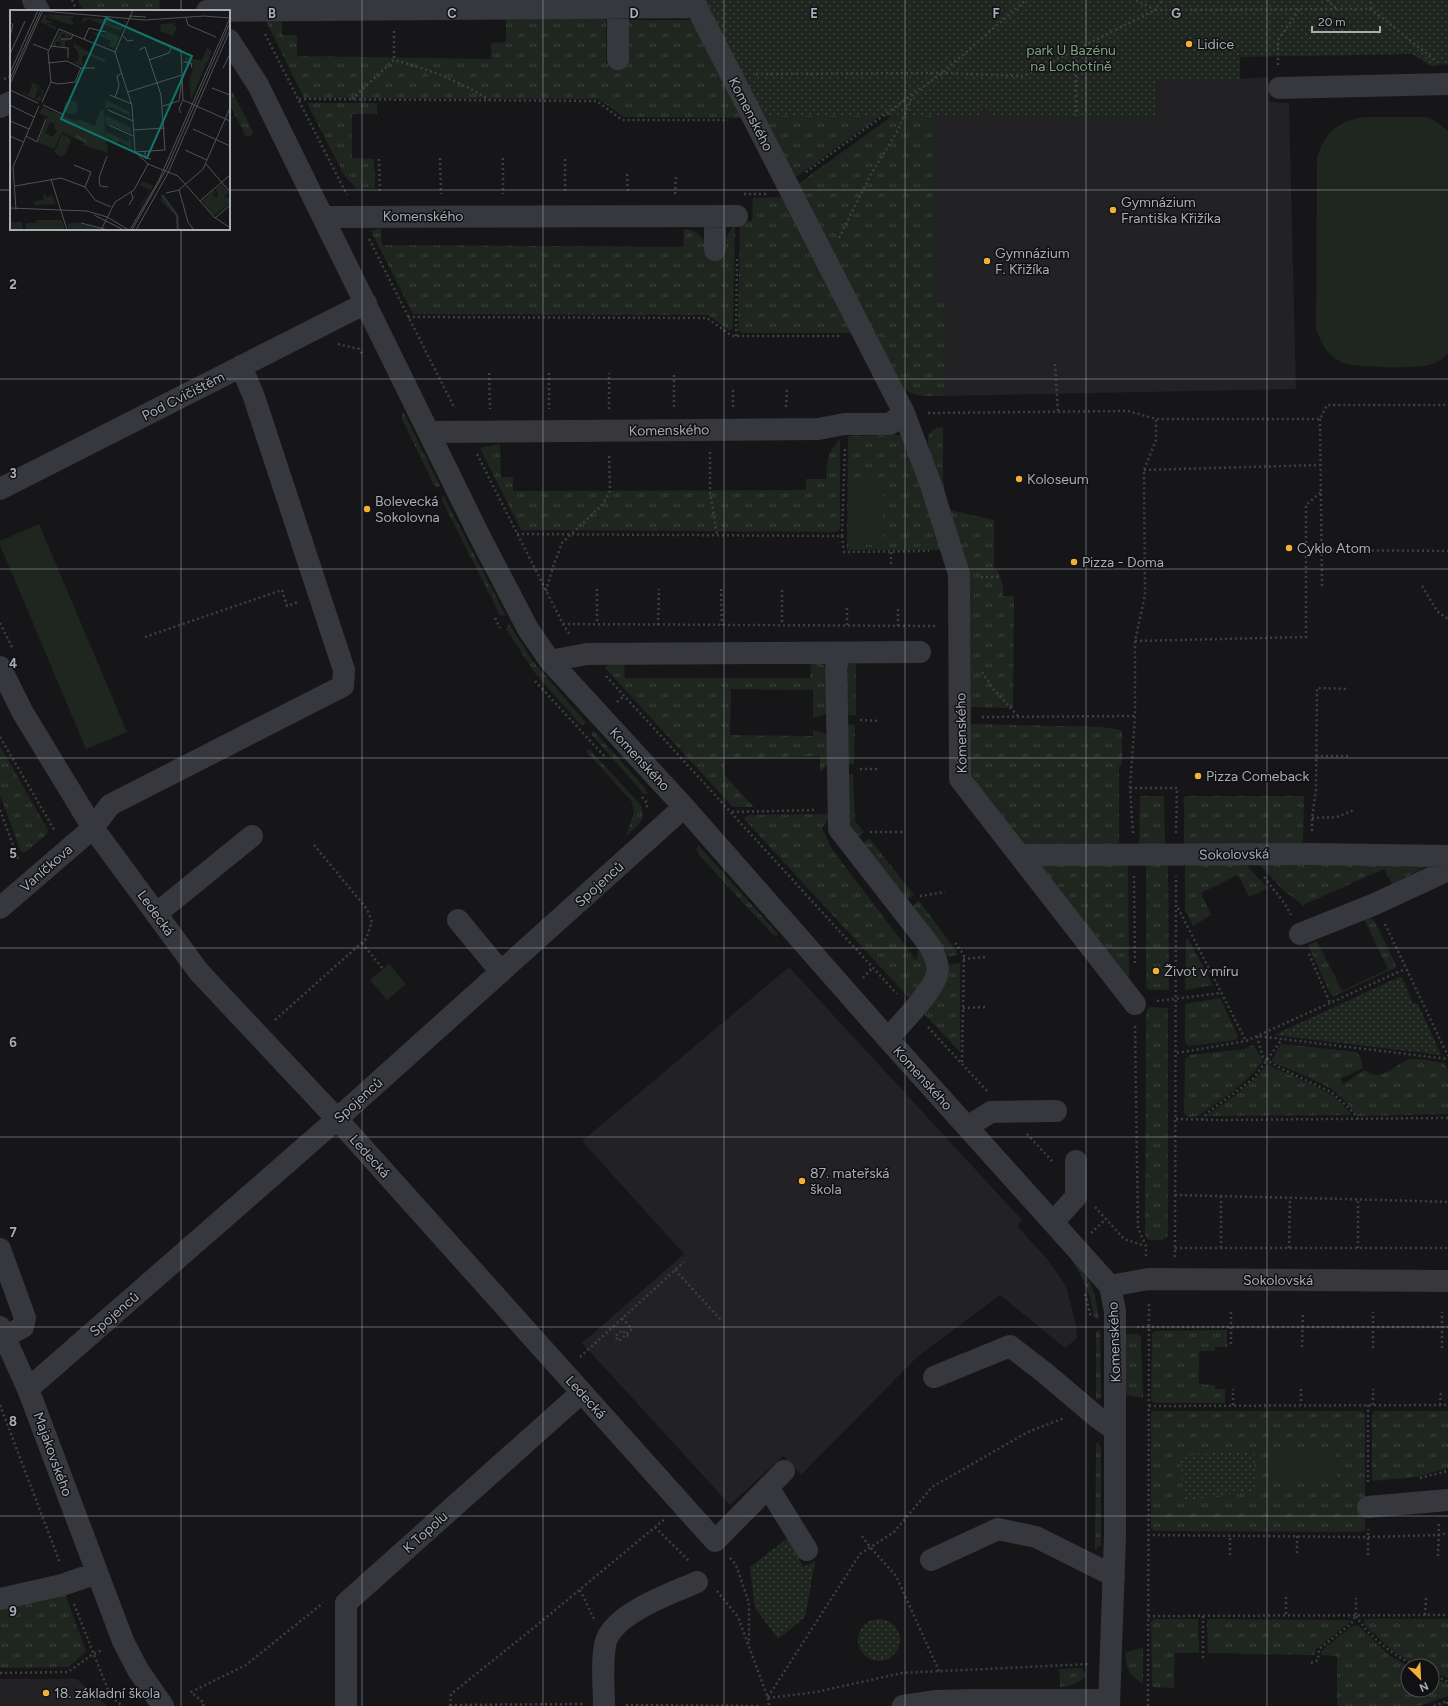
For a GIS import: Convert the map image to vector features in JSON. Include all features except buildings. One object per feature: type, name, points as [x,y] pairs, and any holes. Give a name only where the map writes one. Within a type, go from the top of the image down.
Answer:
[{"type":"street","points":[[33,0],[38,10]]},
{"type":"street","name":"Komenského","points":[[206,8],[249,10],[618,8],[695,4],[904,413],[931,485],[959,574],[960,779],[1134,1004]]},
{"type":"street","points":[[618,8],[618,59]]},
{"type":"street","name":"Komenského","points":[[230,42],[258,85],[492,560],[528,629],[550,661],[684,807],[888,1039],[1110,1286],[1116,1311],[1114,1576],[1109,1703]]},
{"type":"street","points":[[1279,88],[1445,75]]},
{"type":"street","points":[[0,107],[10,102]]},
{"type":"street","points":[[715,250],[716,216]]},
{"type":"street","name":"Komenského","points":[[324,217],[737,216]]},
{"type":"street","name":"Pod Cvičištěm","points":[[0,489],[366,304]]},
{"type":"street","name":"Vaníčkova","points":[[0,908],[93,828],[110,805],[343,686],[344,670],[254,397],[242,366]]},
{"type":"street","name":"Komenského","points":[[429,432],[818,429],[846,424],[890,424],[904,413]]},
{"type":"street","points":[[550,661],[587,654],[920,652]]},
{"type":"street","points":[[836,653],[839,828],[930,946],[937,961]]},
{"type":"street","name":"Ledecká","points":[[0,667],[23,713],[93,828],[199,972],[337,1119],[715,1541]]},
{"type":"street","name":"Spojenců","points":[[28,1388],[337,1119],[684,807]]},
{"type":"street","points":[[156,914],[252,836]]},
{"type":"street","name":"Sokolovská","points":[[1020,855],[1312,854],[1448,856]]},
{"type":"street","points":[[1300,934],[1375,904],[1448,870]]},
{"type":"street","points":[[458,920],[501,972]]},
{"type":"street","name":"Komenského","points":[[888,1039],[927,994],[937,975],[937,961]]},
{"type":"street","points":[[967,1127],[991,1112],[1056,1111]]},
{"type":"street","points":[[1053,1222],[1076,1197],[1076,1161]]},
{"type":"street","name":"Majakovského","points":[[0,1248],[25,1318],[23,1327],[2,1332],[28,1388],[123,1641],[138,1670],[163,1706]]},
{"type":"street","name":"Sokolovská","points":[[1110,1286],[1148,1280],[1448,1281]]},
{"type":"street","points":[[934,1377],[1010,1346],[1046,1373],[1115,1430]]},
{"type":"street","name":"K Topolu","points":[[346,1603],[582,1392]]},
{"type":"street","points":[[715,1541],[784,1471]]},
{"type":"street","points":[[768,1487],[807,1550]]},
{"type":"street","points":[[1368,1507],[1448,1500]]},
{"type":"street","points":[[931,1560],[998,1529],[1036,1537],[1114,1576]]},
{"type":"street","points":[[0,1599],[67,1583],[97,1573]]},
{"type":"street","points":[[604,1706],[606,1642],[611,1631],[634,1612],[697,1582]]},
{"type":"street","points":[[346,1603],[346,1706]]},
{"type":"street","points":[[903,1706],[936,1701],[974,1700],[1109,1703]]},
{"type":"path","points":[[72,0],[77,10]]},
{"type":"path","points":[[737,216],[737,194],[780,194],[788,185],[942,74],[1026,0]]},
{"type":"path","points":[[1136,0],[1155,10]]},
{"type":"path","points":[[1155,10],[1162,0]]},
{"type":"path","points":[[1327,0],[1338,10]]},
{"type":"path","points":[[1371,0],[1371,9]]},
{"type":"path","points":[[731,74],[942,74],[1024,76],[1155,10],[1371,9],[1445,75]]},
{"type":"path","points":[[249,10],[262,27],[517,534],[569,634],[912,1010],[1124,1239],[1146,1246]]},
{"type":"path","points":[[1278,56],[1278,40],[1299,10]]},
{"type":"path","points":[[352,100],[394,60],[394,34]]},
{"type":"path","points":[[1076,50],[1076,116]]},
{"type":"path","points":[[394,60],[429,71],[477,92],[490,101]]},
{"type":"path","points":[[825,258],[841,234],[871,174],[898,130],[913,95]]},
{"type":"path","points":[[298,99],[597,101],[622,120],[755,120]]},
{"type":"path","points":[[440,158],[442,216]]},
{"type":"path","points":[[503,158],[503,216]]},
{"type":"path","points":[[379,159],[381,216]]},
{"type":"path","points":[[565,159],[566,216]]},
{"type":"path","points":[[736,336],[737,256]]},
{"type":"path","points":[[408,317],[707,318],[732,336],[864,336]]},
{"type":"path","points":[[332,346],[339,343],[359,349],[367,361]]},
{"type":"path","points":[[1055,364],[1058,412]]},
{"type":"path","points":[[489,373],[491,432]]},
{"type":"path","points":[[549,373],[549,431]]},
{"type":"path","points":[[674,374],[674,430]]},
{"type":"path","points":[[1322,587],[1320,419],[1327,405],[1448,405]]},
{"type":"path","points":[[483,407],[498,407]]},
{"type":"path","points":[[542,407],[556,407]]},
{"type":"path","points":[[601,407],[616,407]]},
{"type":"path","points":[[667,407],[682,407]]},
{"type":"path","points":[[726,407],[741,407]]},
{"type":"path","points":[[779,407],[794,407]]},
{"type":"path","points":[[454,408],[461,408]]},
{"type":"path","points":[[904,413],[1128,412],[1156,418],[1320,419]]},
{"type":"path","points":[[1148,1706],[1149,1327],[1146,1246],[1138,1228],[1134,1004],[1134,855],[1130,788],[1135,716],[1135,641],[1145,595],[1144,470],[1156,440],[1156,418]]},
{"type":"path","points":[[846,424],[842,536],[844,552],[952,551]]},
{"type":"path","points":[[1144,470],[1320,465]]},
{"type":"path","points":[[546,591],[562,543],[602,505],[610,491],[609,468]]},
{"type":"path","points":[[710,468],[710,492],[717,535]]},
{"type":"path","points":[[1135,641],[1306,637],[1306,505],[1321,492]]},
{"type":"path","points":[[517,534],[842,536]]},
{"type":"path","points":[[1322,550],[1448,551]]},
{"type":"path","points":[[891,552],[891,564]]},
{"type":"path","points":[[1422,586],[1437,611],[1448,619]]},
{"type":"path","points":[[597,589],[598,624]]},
{"type":"path","points":[[658,624],[659,589]]},
{"type":"path","points":[[721,589],[722,625]]},
{"type":"path","points":[[146,637],[282,590],[287,606]]},
{"type":"path","points":[[782,590],[782,625]]},
{"type":"path","points":[[847,606],[847,626]]},
{"type":"path","points":[[898,606],[898,626]]},
{"type":"path","points":[[495,618],[502,631]]},
{"type":"path","points":[[0,623],[14,650]]},
{"type":"path","points":[[563,624],[960,626]]},
{"type":"path","points":[[978,666],[994,690],[1019,716]]},
{"type":"path","points":[[532,676],[540,687],[609,761]]},
{"type":"path","points":[[1312,831],[1312,818],[1316,790],[1317,688],[1349,689]]},
{"type":"path","points":[[860,713],[860,727]]},
{"type":"path","points":[[960,717],[1135,716]]},
{"type":"path","points":[[0,738],[55,832]]},
{"type":"path","points":[[1316,756],[1348,756]]},
{"type":"path","points":[[859,776],[860,762]]},
{"type":"path","points":[[1130,788],[1177,788],[1175,1280]]},
{"type":"path","points":[[641,796],[647,804],[647,814]]},
{"type":"path","points":[[732,812],[838,809]]},
{"type":"path","points":[[0,810],[20,863],[26,858]]},
{"type":"path","points":[[1312,818],[1337,817],[1354,810]]},
{"type":"path","points":[[866,826],[875,838]]},
{"type":"path","points":[[853,846],[870,832],[904,832]]},
{"type":"path","points":[[276,1019],[366,939],[372,922],[367,909],[314,845]]},
{"type":"path","points":[[919,896],[923,902]]},
{"type":"path","points":[[1375,904],[1448,1056]]},
{"type":"path","points":[[1177,908],[1246,1041]]},
{"type":"path","points":[[950,937],[964,955],[962,1064]]},
{"type":"path","points":[[362,943],[383,969]]},
{"type":"path","points":[[937,961],[987,957]]},
{"type":"path","points":[[1177,1053],[1246,1041],[1405,968]]},
{"type":"path","points":[[1134,1004],[1222,993]]},
{"type":"path","points":[[963,1008],[986,1008]]},
{"type":"path","points":[[1257,1036],[1448,1059]]},
{"type":"path","points":[[1257,1036],[1264,1058],[1282,1069],[1331,1092],[1353,1112],[1358,1119]]},
{"type":"path","points":[[1202,1120],[1207,1113],[1253,1079],[1282,1039]]},
{"type":"path","points":[[1176,1119],[1448,1118]]},
{"type":"path","points":[[1175,1195],[1448,1202]]},
{"type":"path","points":[[1221,1196],[1221,1248]]},
{"type":"path","points":[[1289,1248],[1290,1198]]},
{"type":"path","points":[[1358,1199],[1358,1248]]},
{"type":"path","points":[[1175,1248],[1448,1248]]},
{"type":"path","points":[[564,1372],[684,1262]]},
{"type":"path","points":[[675,1270],[722,1321]]},
{"type":"path","points":[[1231,1312],[1231,1346]]},
{"type":"path","points":[[1302,1347],[1303,1312]]},
{"type":"path","points":[[1373,1312],[1373,1348]]},
{"type":"path","points":[[1442,1312],[1442,1348]]},
{"type":"path","points":[[622,1318],[632,1329],[629,1332],[624,1336],[619,1341],[615,1337],[622,1330],[626,1334],[630,1338]]},
{"type":"path","points":[[1115,1326],[1448,1327]]},
{"type":"path","points":[[1233,1389],[1233,1405]]},
{"type":"path","points":[[1301,1389],[1301,1405]]},
{"type":"path","points":[[1373,1390],[1373,1405]]},
{"type":"path","points":[[1440,1405],[1441,1390]]},
{"type":"path","points":[[0,1405],[110,1696],[122,1706]]},
{"type":"path","points":[[1368,1405],[1368,1555]]},
{"type":"path","points":[[1149,1406],[1448,1405]]},
{"type":"path","points":[[768,1698],[860,1554],[894,1532],[932,1487],[1028,1432],[1078,1413],[1092,1412]]},
{"type":"path","points":[[450,1706],[451,1694],[655,1528]]},
{"type":"path","points":[[1148,1535],[1368,1537],[1439,1535],[1448,1533]]},
{"type":"path","points":[[1438,1556],[1439,1535]]},
{"type":"path","points":[[862,1536],[896,1576],[939,1671]]},
{"type":"path","points":[[1230,1536],[1230,1555]]},
{"type":"path","points":[[1297,1536],[1297,1555]]},
{"type":"path","points":[[715,1541],[736,1565],[749,1603],[749,1647],[768,1698],[769,1706]]},
{"type":"path","points":[[1286,1597],[1286,1616]]},
{"type":"path","points":[[203,1706],[204,1703],[192,1692],[246,1665],[330,1598],[346,1603]]},
{"type":"path","points":[[1356,1598],[1356,1615],[1360,1623],[1387,1649],[1400,1658]]},
{"type":"path","points":[[1425,1615],[1426,1598]]},
{"type":"path","points":[[1310,1663],[1318,1660],[1319,1649],[1351,1624],[1356,1615]]},
{"type":"path","points":[[1148,1616],[1448,1615]]},
{"type":"path","points":[[1203,1616],[1203,1658]]},
{"type":"path","points":[[0,1673],[68,1672],[93,1654],[123,1641]]},
{"type":"path","points":[[768,1698],[816,1692],[902,1673],[1090,1664]]},
{"type":"path","points":[[1434,1706],[1447,1701],[1448,1706]]},
{"type":"shaded area","name":"Gymnázium Františka Křižíka","points":[[1268,77],[1270,102],[1289,103],[1296,389],[944,396],[946,303],[935,303],[935,115],[982,115],[981,107],[990,107],[990,116],[1156,117],[1156,79],[1240,79]]},
{"type":"shaded area","name":"87. mateřská škola","points":[[789,967],[1022,1220],[1017,1226],[1048,1260],[1066,1286],[1076,1324],[1077,1338],[1065,1348],[1000,1295],[917,1357],[801,1475],[783,1456],[730,1505],[582,1343],[684,1254],[582,1141]]},
{"type":"shaded area","name":"18. základní škola","points":[[0,1679],[77,1679],[107,1706],[0,1706]]},
{"type":"green space","points":[[78,0],[160,0],[159,10],[83,10]]},
{"type":"green space","name":"park U Bazénu na Lochotíně","points":[[693,0],[1448,0],[1448,64],[1431,66],[1412,54],[1240,57],[1240,79],[1156,79],[1156,117],[990,116],[990,108],[982,107],[982,116],[753,116]]},
{"type":"green space","points":[[282,17],[282,35],[297,35],[297,56],[491,59],[491,43],[506,42],[506,18],[606,18],[606,63],[629,63],[629,20],[696,20],[744,118],[624,117],[598,99],[304,98],[266,21]]},
{"type":"green space","points":[[923,85],[796,177],[792,177],[752,97]]},
{"type":"green space","points":[[935,85],[935,303],[946,303],[944,396],[924,396],[913,394],[895,383],[798,184]]},
{"type":"green space","points":[[230,88],[253,132],[252,135],[246,137],[230,105]]},
{"type":"green space","points":[[307,103],[377,103],[377,114],[352,114],[352,158],[374,159],[375,188],[357,189],[344,175]]},
{"type":"green space","points":[[1366,117],[1426,117],[1437,122],[1448,131],[1448,354],[1439,361],[1429,365],[1385,367],[1358,366],[1341,362],[1328,352],[1316,329],[1317,158],[1324,141],[1334,129],[1348,121]]},
{"type":"green space","points":[[784,197],[852,333],[742,333],[738,330],[740,222],[752,221],[753,198]]},
{"type":"green space","points":[[735,223],[733,328],[730,331],[708,315],[413,314],[371,231],[381,228],[382,245],[683,247],[684,229],[697,233],[706,243],[723,242]]},
{"type":"green space","points":[[404,413],[440,486],[437,487],[434,485],[402,419],[402,414]]},
{"type":"green space","points":[[943,427],[943,483],[950,510],[994,520],[994,570],[997,570],[1003,585],[1003,596],[1014,596],[1013,708],[967,707],[968,569],[928,447],[928,439],[931,432],[937,428]]},
{"type":"green space","points":[[848,436],[903,436],[943,550],[847,550]]},
{"type":"green space","points":[[840,439],[840,529],[835,532],[521,530],[480,448],[500,444],[501,477],[513,477],[513,491],[806,490],[806,479],[826,479],[828,457],[832,448]]},
{"type":"green space","points":[[852,480],[883,480],[882,545],[850,544]]},
{"type":"green space","points":[[443,495],[506,616],[500,615],[442,500]]},
{"type":"green space","points":[[39,524],[127,732],[86,749],[0,545],[0,541]]},
{"type":"green space","points":[[509,624],[533,661],[586,723],[583,725],[579,723],[535,673],[506,629]]},
{"type":"green space","points":[[624,661],[625,678],[810,678],[811,662],[822,664],[829,670],[829,713],[813,718],[813,690],[731,689],[730,735],[813,736],[813,730],[826,734],[832,739],[831,753],[827,765],[820,772],[820,756],[724,759],[725,776],[754,807],[733,807],[605,668],[613,663]]},
{"type":"green space","points":[[845,664],[856,664],[856,715],[845,715]]},
{"type":"green space","points":[[844,724],[855,725],[854,764],[844,764]]},
{"type":"green space","points":[[973,724],[1100,727],[1122,730],[1122,765],[1119,766],[1119,842],[1115,846],[1021,844],[970,777],[967,728]]},
{"type":"green space","points":[[594,731],[644,787],[648,794],[644,794],[591,734]]},
{"type":"green space","points":[[0,746],[48,830],[47,834],[26,852],[21,852],[0,795]]},
{"type":"green space","points":[[589,749],[640,804],[643,814],[642,819],[626,836],[634,812],[632,802],[586,751]]},
{"type":"green space","points":[[845,774],[853,774],[855,821],[864,832],[855,839],[847,826]]},
{"type":"green space","points":[[1140,796],[1164,796],[1165,845],[1139,844]]},
{"type":"green space","points":[[1184,796],[1304,796],[1303,844],[1189,847],[1184,843]]},
{"type":"green space","points":[[832,814],[822,828],[832,849],[916,960],[920,944],[928,969],[923,985],[912,1001],[743,818],[749,815]]},
{"type":"green space","points":[[869,838],[914,895],[904,902],[860,846]]},
{"type":"green space","points":[[699,846],[778,934],[777,936],[773,935],[699,855],[696,849]]},
{"type":"green space","points":[[1038,862],[1128,863],[1129,977],[1117,977]]},
{"type":"green space","points":[[1146,863],[1168,863],[1169,988],[1167,990],[1149,990],[1146,987]]},
{"type":"green space","points":[[1185,863],[1244,863],[1268,888],[1249,897],[1238,875],[1201,893],[1211,915],[1193,926],[1185,910]]},
{"type":"green space","points":[[1258,863],[1434,863],[1392,884],[1384,869],[1303,905],[1283,890]]},
{"type":"green space","points":[[919,901],[956,950],[958,955],[946,957],[909,909]]},
{"type":"green space","points":[[1368,917],[1374,920],[1396,965],[1395,968],[1334,996],[1331,995],[1308,945],[1317,941],[1342,991],[1388,969],[1364,919]]},
{"type":"green space","points":[[1186,938],[1188,939],[1213,985],[1185,990]]},
{"type":"green space","points":[[960,963],[960,1052],[923,1013],[946,965]]},
{"type":"green space","points":[[389,964],[406,984],[387,1000],[370,980]]},
{"type":"green space","points":[[1399,977],[1402,978],[1413,1003],[1418,1004],[1441,1055],[1274,1035]]},
{"type":"green space","points":[[1220,998],[1238,1036],[1236,1040],[1188,1046],[1185,1043],[1185,1004]]},
{"type":"green space","points":[[1150,1007],[1168,1008],[1168,1236],[1163,1240],[1148,1240],[1145,1235],[1146,1011]]},
{"type":"green space","points":[[1281,1044],[1357,1052],[1361,1059],[1363,1068],[1340,1079],[1343,1084],[1365,1070],[1371,1074],[1383,1074],[1410,1059],[1444,1063],[1448,1070],[1448,1114],[1357,1116],[1344,1100],[1328,1087],[1271,1061]]},
{"type":"green space","points":[[1253,1045],[1263,1060],[1257,1069],[1234,1091],[1198,1116],[1188,1117],[1184,1113],[1185,1059],[1190,1055],[1244,1049]]},
{"type":"green space","points":[[1267,1064],[1326,1092],[1339,1101],[1352,1115],[1206,1116],[1246,1086]]},
{"type":"green space","points":[[1072,1253],[1083,1269],[1090,1284],[1096,1300],[1099,1319],[1096,1319],[1094,1316],[1089,1293],[1071,1259]]},
{"type":"green space","points":[[1100,1330],[1101,1398],[1096,1400],[1096,1332]]},
{"type":"green space","points":[[1227,1330],[1227,1347],[1215,1347],[1215,1351],[1199,1351],[1199,1384],[1215,1385],[1215,1389],[1225,1389],[1225,1403],[1154,1403],[1151,1400],[1152,1333],[1155,1331]]},
{"type":"green space","points":[[1125,1334],[1138,1334],[1141,1337],[1143,1398],[1126,1395]]},
{"type":"green space","points":[[1154,1411],[1362,1411],[1365,1414],[1365,1530],[1361,1532],[1154,1531],[1151,1528],[1151,1413]]},
{"type":"green space","points":[[1375,1411],[1448,1411],[1448,1468],[1417,1477],[1372,1481],[1372,1414]]},
{"type":"green space","points":[[1098,1442],[1101,1448],[1101,1545],[1095,1550],[1096,1443]]},
{"type":"green space","points":[[1268,1448],[1336,1448],[1337,1481],[1270,1481]]},
{"type":"green space","points":[[1254,1451],[1257,1490],[1184,1501],[1180,1455]]},
{"type":"green space","points":[[789,1537],[803,1567],[815,1561],[805,1617],[778,1639],[755,1608],[750,1567]]},
{"type":"green space","points":[[64,1591],[86,1651],[69,1667],[0,1668],[0,1607]]},
{"type":"green space","points":[[879,1619],[894,1625],[900,1640],[894,1655],[879,1661],[864,1655],[858,1640],[864,1625]]},
{"type":"green space","points":[[1155,1619],[1198,1619],[1199,1653],[1175,1653],[1174,1688],[1152,1687],[1151,1622]]},
{"type":"green space","points":[[1207,1619],[1349,1620],[1350,1622],[1316,1649],[1315,1655],[1208,1653]]},
{"type":"green space","points":[[1364,1619],[1448,1619],[1448,1678],[1440,1674],[1440,1658],[1405,1658],[1386,1645],[1364,1624]]},
{"type":"green space","points":[[1354,1625],[1359,1626],[1390,1656],[1400,1662],[1400,1698],[1440,1698],[1440,1680],[1448,1684],[1448,1696],[1419,1706],[1337,1706],[1337,1656],[1321,1655],[1322,1650]]},
{"type":"green space","points":[[1143,1648],[1143,1684],[1129,1671],[1125,1652]]},
{"type":"green space","points":[[1082,1668],[1086,1676],[1083,1679],[1074,1684],[1060,1687],[1059,1669]]},
{"type":"place","name":"Lidice","points":[[1189,44]]},
{"type":"place","name":"Gymnázium Františka Křižíka","points":[[1113,210]]},
{"type":"place","name":"Gymnázium F. Křižíka","points":[[987,261]]},
{"type":"place","name":"Koloseum","points":[[1019,479]]},
{"type":"place","name":"Bolevecká Sokolovna","points":[[367,509]]},
{"type":"place","name":"Cyklo Atom","points":[[1289,548]]},
{"type":"place","name":"Pizza - Doma","points":[[1074,562]]},
{"type":"place","name":"Pizza Comeback","points":[[1198,776]]},
{"type":"place","name":"Život v míru","points":[[1156,971]]},
{"type":"place","name":"87. mateřská škola","points":[[802,1181]]},
{"type":"place","name":"18. základní škola","points":[[46,1693]]}]
